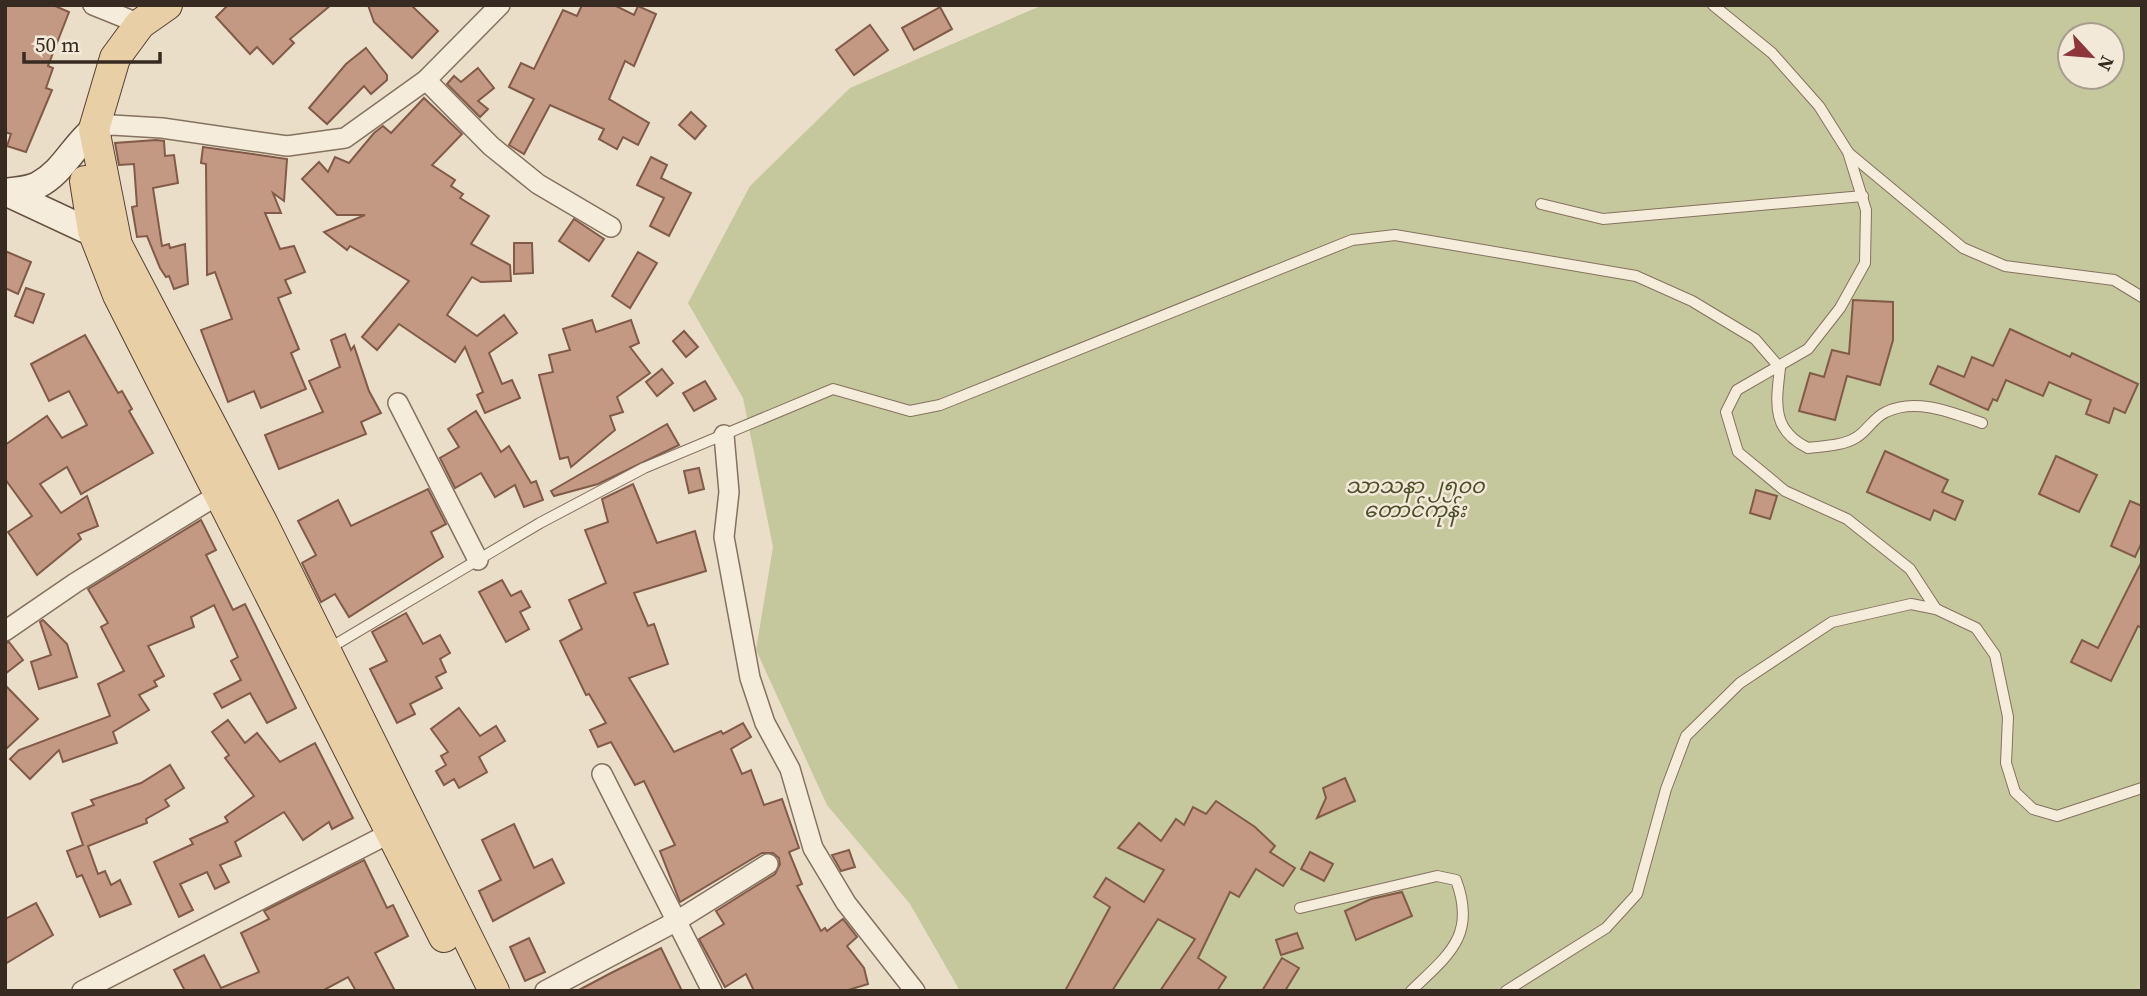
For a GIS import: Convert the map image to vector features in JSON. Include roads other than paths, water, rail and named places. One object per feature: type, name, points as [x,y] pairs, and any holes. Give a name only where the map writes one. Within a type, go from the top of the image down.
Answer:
[{"type":"main road","points":[[167,5],[122,13],[97,54],[86,91],[86,135],[118,295],[230,488],[401,828],[494,991]]},
{"type":"main road","points":[[86,135],[58,170],[37,186],[5,192],[105,238]]},
{"type":"main road","points":[[401,828],[471,991]]},
{"type":"street","points":[[86,135],[112,125],[162,128],[287,146],[345,138],[426,80],[500,5]]},
{"type":"street","points":[[426,80],[491,146],[538,184],[611,227]]},
{"type":"street","points":[[398,403],[478,560]]},
{"type":"street","points":[[724,435],[729,492],[724,537],[750,678],[761,712],[790,769],[813,848],[846,903],[915,991]]},
{"type":"street","points":[[5,631],[230,488]]},
{"type":"street","points":[[602,774],[712,991]]},
{"type":"street","points":[[82,991],[401,828]]},
{"type":"street","points":[[545,991],[675,922],[768,864]]},
{"type":"lane","points":[[1713,5],[1772,53],[1819,106],[1848,152],[1866,209],[1865,263],[1840,308],[1808,349],[1780,368],[1737,390],[1726,412],[1738,452],[1785,491],[1847,519],[1910,569],[1936,609]]},
{"type":"lane","points":[[1848,152],[1963,248],[2005,266],[2114,280],[2142,297]]},
{"type":"lane","points":[[1541,204],[1602,219],[1863,196]]},
{"type":"lane","points":[[315,656],[478,560],[644,468],[833,388],[909,411],[940,405],[1352,240],[1395,235],[1636,276],[1692,302],[1755,339],[1780,368],[1776,408],[1786,432],[1808,448],[1856,438],[1885,412],[1912,405],[1944,410],[1982,423]]},
{"type":"lane","points":[[1506,991],[1606,928],[1637,894],[1665,789],[1686,736],[1740,683],[1832,622],[1911,604],[1936,609],[1976,628],[1996,655],[2008,717],[2006,764],[2015,792],[2033,809],[2057,816],[2142,788]]},
{"type":"lane","points":[[1300,908],[1437,876],[1456,880],[1464,899],[1465,922],[1449,954],[1411,991]]},
{"type":"park label","name":"သာသနာ ၂၅၀၀ တောင်ကုန်း","points":[[1415,498]]}]
